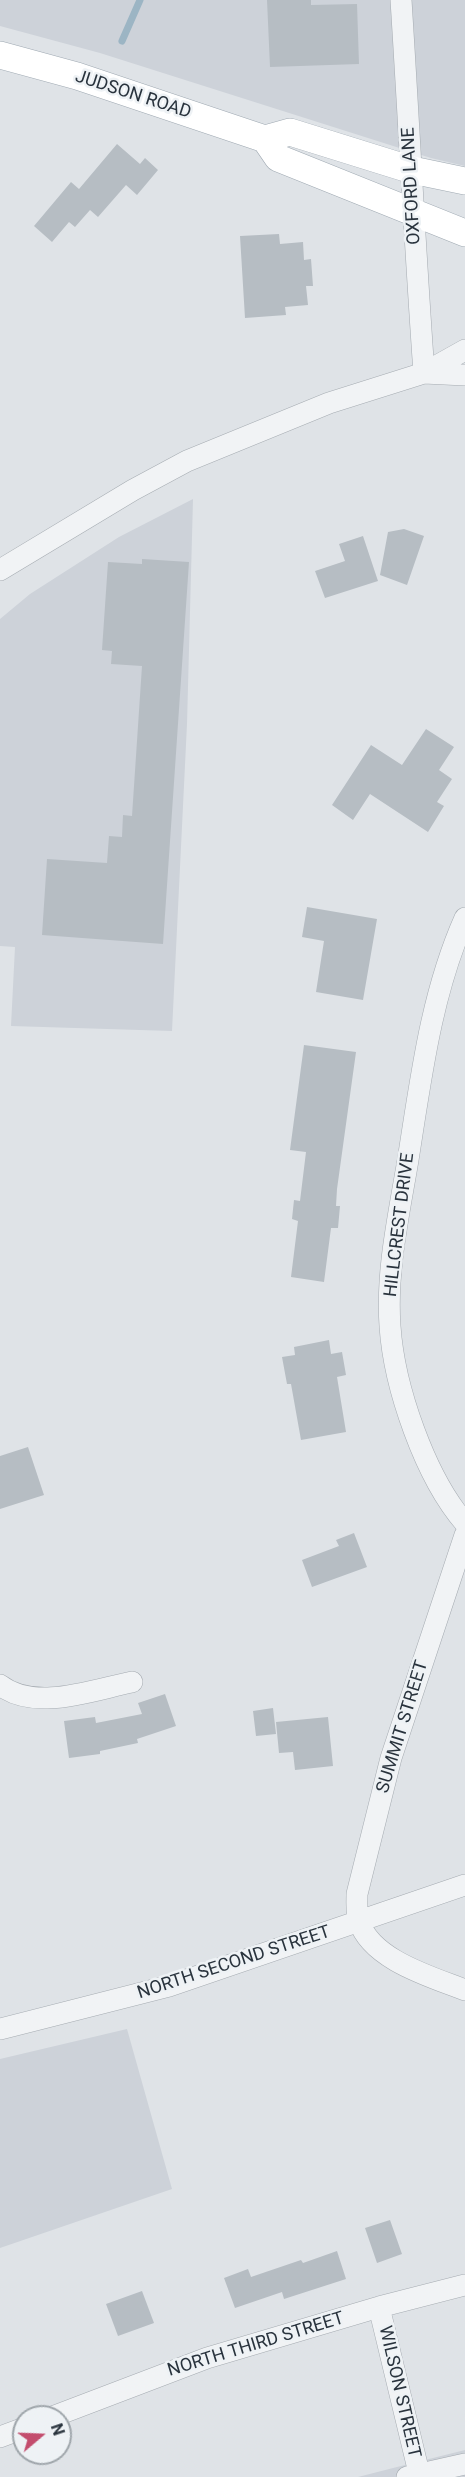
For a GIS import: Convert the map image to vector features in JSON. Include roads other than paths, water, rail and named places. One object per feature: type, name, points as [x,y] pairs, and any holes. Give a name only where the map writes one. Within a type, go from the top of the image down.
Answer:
[{"type":"main road","name":"JUDSON ROAD","points":[[0,55],[77,76],[265,140],[278,158],[465,233]]},
{"type":"main road","points":[[265,140],[290,132],[412,170],[465,181]]},
{"type":"street","name":"OXFORD LANE","points":[[401,0],[424,373]]},
{"type":"street","points":[[0,570],[92,514],[187,461],[329,403],[424,373],[465,350]]},
{"type":"street","points":[[424,373],[465,375]]},
{"type":"street","name":"HILLCREST DRIVE","points":[[465,918],[448,962],[429,1032],[394,1247],[390,1326],[395,1364],[403,1394],[426,1459],[453,1509],[465,1523]]},
{"type":"street","name":"SUMMIT STREET","points":[[359,1923],[357,1894],[391,1758],[465,1535]]},
{"type":"street","points":[[0,1685],[22,1696],[44,1697],[132,1682]]},
{"type":"street","name":"NORTH SECOND STREET","points":[[0,2029],[169,1986],[465,1885]]},
{"type":"street","points":[[359,1923],[367,1936],[391,1957],[406,1966],[465,1990]]},
{"type":"street","name":"NORTH THIRD STREET","points":[[72,2409],[207,2358],[379,2307],[465,2285]]},
{"type":"street","name":"WILSON STREET","points":[[379,2307],[415,2476]]},
{"type":"street","points":[[415,2476],[465,2464]]},
{"type":"waterway","points":[[122,41],[140,0]]}]
